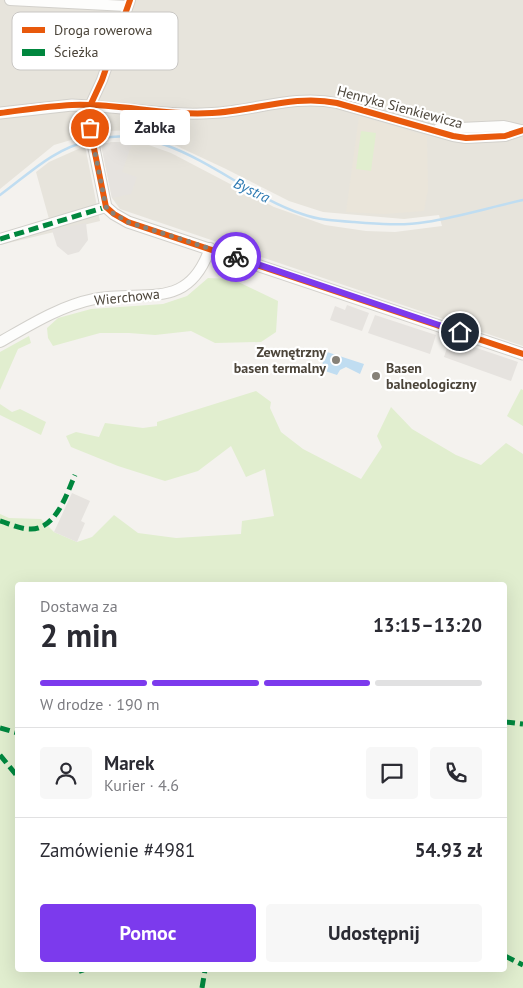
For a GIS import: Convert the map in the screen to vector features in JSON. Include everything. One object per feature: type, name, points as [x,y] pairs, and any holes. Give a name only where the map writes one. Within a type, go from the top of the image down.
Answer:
[{"type":"street","points":[[10,0],[128,3]]},
{"type":"street","points":[[105,70],[90,106],[90,128],[106,207],[114,214],[128,222],[523,354]]},
{"type":"street","name":"Henryka Sienkiewicza","points":[[90,106],[190,114],[254,108],[286,102],[319,100],[337,102],[424,128],[504,126],[522,130]]},
{"type":"street","points":[[0,113],[72,105],[90,106]]},
{"type":"street","points":[[0,239],[106,207]]},
{"type":"street","name":"Wierchowa","points":[[0,342],[55,312],[94,299],[171,292],[190,283],[199,274],[210,248]]},
{"type":"shaded area","points":[[0,0],[523,0],[523,346],[120,209],[112,198],[101,144],[114,142],[146,144],[171,153],[274,207],[325,225],[366,231],[395,232],[442,226],[439,215],[404,219],[323,212],[289,201],[162,139],[150,130],[97,131],[54,145],[0,189]]},
{"type":"shaded area","points":[[359,116],[427,136],[428,190],[424,211],[384,214],[346,212]]},
{"type":"shaded area","points":[[114,142],[132,143],[122,172],[137,177],[131,194],[112,198],[101,144]]},
{"type":"shaded area","points":[[85,146],[100,221],[0,245],[0,236],[49,219],[36,172],[49,162]]},
{"type":"shaded area","points":[[86,223],[88,240],[79,252],[68,255],[57,246],[52,230]]},
{"type":"shaded area","points":[[347,305],[369,313],[362,331],[330,320],[335,306],[345,310]]},
{"type":"shaded area","points":[[375,315],[436,335],[430,354],[368,333]]},
{"type":"shaded area","points":[[450,339],[518,362],[511,381],[444,357]]},
{"type":"shaded area","points":[[72,493],[90,501],[81,521],[85,523],[77,542],[54,532]]},
{"type":"green space","points":[[361,131],[376,133],[371,171],[356,169]]},
{"type":"green space","points":[[208,278],[232,279],[278,301],[276,332],[261,342],[215,343],[191,331],[155,335],[100,333],[53,346],[48,338],[47,328],[58,318],[91,309],[163,304],[187,296]]},
{"type":"green space","points":[[29,336],[31,343],[18,349],[0,390],[0,352]]},
{"type":"green space","points":[[521,389],[523,390],[523,426],[507,416]]},
{"type":"green space","points":[[256,391],[271,402],[270,408],[281,432],[303,449],[361,479],[382,447],[377,436],[391,407],[412,429],[456,455],[481,465],[506,443],[523,454],[523,988],[0,988],[0,514],[9,518],[41,519],[54,532],[77,542],[92,537],[114,515],[138,533],[176,538],[241,534],[242,521],[274,516],[265,469],[246,477],[231,446],[198,471],[165,481],[118,466],[71,447],[66,436],[76,432],[99,437],[105,423],[143,428],[157,426],[157,422]]},
{"type":"green space","points":[[0,404],[12,412],[20,409],[46,422],[41,435],[0,415]]},
{"type":"water","name":"Zewnętrzny basen termalny","points":[[324,351],[364,364],[360,374],[346,367],[340,370],[337,375],[322,370]]},
{"type":"waterway","name":"Bystra","points":[[95,139],[123,136],[150,140],[176,149],[276,203],[308,216],[328,220],[381,224],[417,223],[523,200]]},
{"type":"waterway","name":"Bystra","points":[[0,195],[53,156],[89,141]]},
{"type":"marked path","points":[[0,239],[106,207]]},
{"type":"marked path","points":[[0,521],[30,529],[39,528],[47,524],[59,509],[75,475]]},
{"type":"marked path","points":[[507,722],[523,724]]},
{"type":"marked path","points":[[0,728],[15,732]]},
{"type":"marked path","points":[[0,755],[15,773]]},
{"type":"marked path","points":[[507,957],[523,965]]},
{"type":"marked path","points":[[202,988],[205,972]]},
{"type":"cycle path","points":[[126,12],[130,0]]},
{"type":"cycle path","points":[[106,70],[90,106],[89,124],[106,207],[114,214],[128,222],[523,354]]},
{"type":"cycle path","points":[[0,113],[72,105],[107,106],[177,113],[212,113],[306,100],[337,103],[466,138],[505,136],[523,130]]},
{"type":"way so far","points":[[90,128],[106,207],[128,222],[236,257]]},
{"type":"place","name":"Żabka","points":[[90,128]]},
{"type":"place","name":"Zewnętrzny basen termalny","points":[[336,360]]},
{"type":"place","name":"Basen balneologiczny","points":[[376,376]]},
{"type":"route","points":[[236,257],[460,332]]}]
